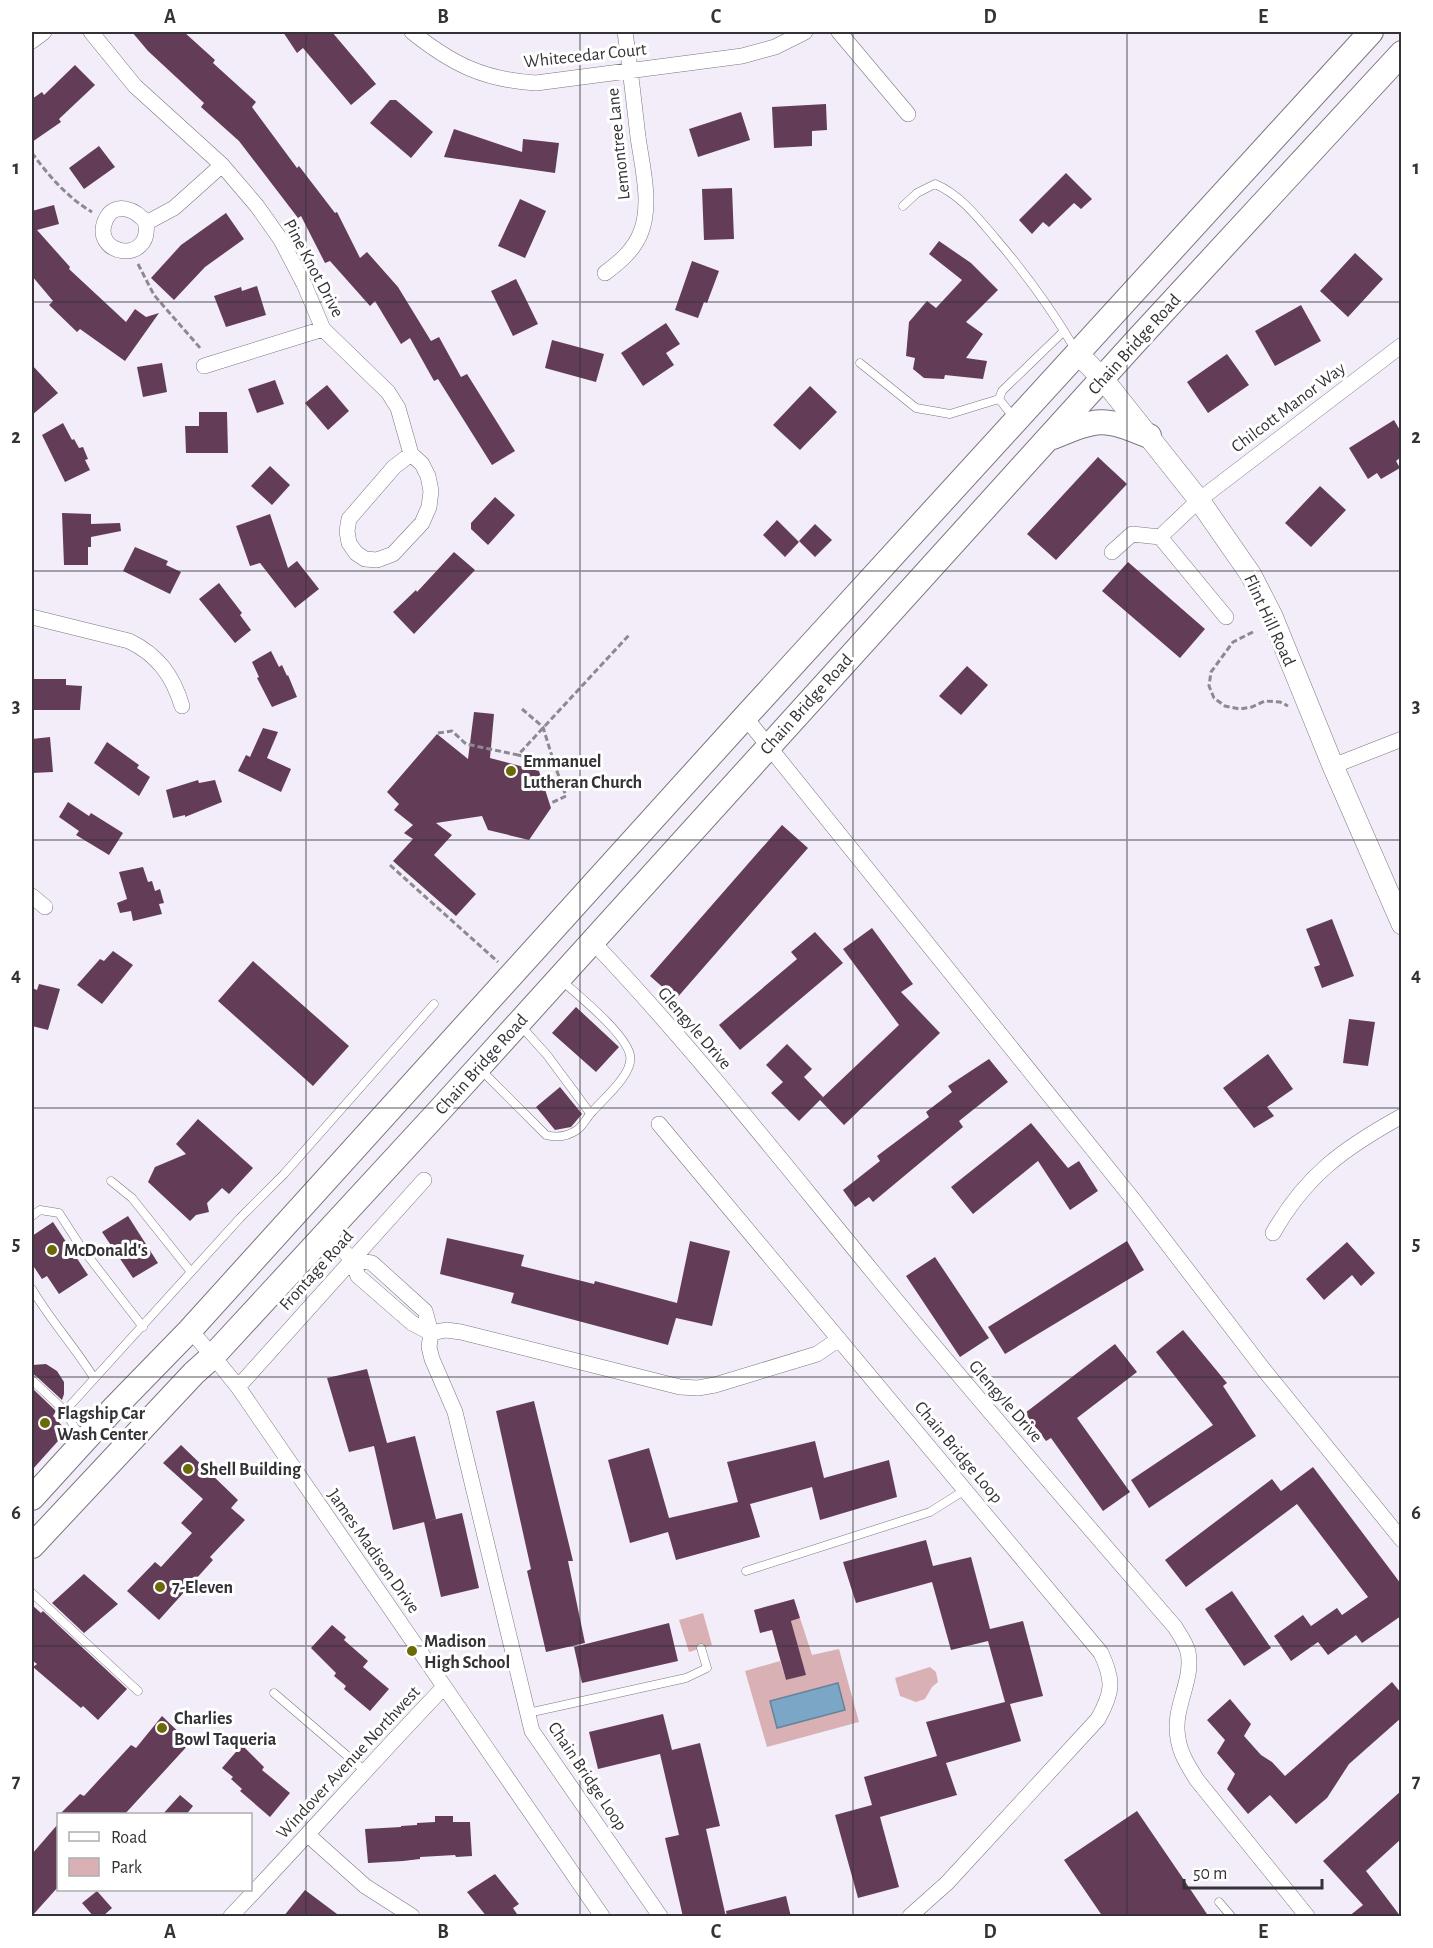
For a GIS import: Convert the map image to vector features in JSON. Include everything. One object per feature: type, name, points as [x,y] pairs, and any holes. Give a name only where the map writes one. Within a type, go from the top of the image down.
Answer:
[{"type":"main road","name":"Chain Bridge Road","points":[[32,1498],[190,1329],[1371,32]]},
{"type":"main road","name":"Chain Bridge Road","points":[[32,1546],[194,1373],[213,1356],[325,1234],[1401,53]]},
{"type":"main road","points":[[1048,439],[1088,423],[1101,421],[1118,423],[1149,436]]},
{"type":"street","points":[[32,41],[44,32]]},
{"type":"street","name":"Pine Knot Drive","points":[[91,32],[150,102],[222,165],[257,206],[281,240],[304,284],[323,329],[388,392],[398,408],[411,454]]},
{"type":"street","name":"Whitecedar Court","points":[[412,32],[436,51],[461,66],[486,76],[536,83],[742,56],[775,47],[805,32]]},
{"type":"street","name":"Lemontree Lane","points":[[604,273],[620,262],[632,248],[641,232],[645,216],[645,186],[625,32]]},
{"type":"street","points":[[839,32],[908,114]]},
{"type":"street","points":[[146,223],[174,208],[222,165]]},
{"type":"street","points":[[118,208],[130,209],[141,215],[148,233],[144,243],[134,250],[121,251],[108,245],[103,236],[105,220],[108,214],[118,208]]},
{"type":"street","points":[[209,365],[323,329]]},
{"type":"street","name":"Chilcott Manor Way","points":[[1160,537],[1199,500],[1401,345]]},
{"type":"street","name":"Flint Hill Road","points":[[1077,353],[1103,379],[1149,436],[1199,500],[1251,575],[1272,616],[1401,924]]},
{"type":"street","points":[[411,454],[422,464],[428,476],[431,491],[429,507],[422,523],[393,555],[377,560],[365,558],[356,553],[349,543],[347,531],[350,519],[394,467],[411,454]]},
{"type":"street","points":[[1112,552],[1132,534],[1160,537],[1226,617]]},
{"type":"street","points":[[32,617],[129,641],[140,647],[155,657],[168,672],[177,688],[182,706]]},
{"type":"street","points":[[745,717],[1136,1203],[1264,1370],[1401,1540]]},
{"type":"street","points":[[1333,765],[1401,739]]},
{"type":"street","points":[[32,896],[45,907]]},
{"type":"street","name":"Glengyle Drive","points":[[592,941],[718,1085],[960,1378],[1174,1627],[1187,1650],[1189,1672],[1177,1717],[1177,1737],[1182,1756],[1197,1780],[1307,1917]]},
{"type":"street","points":[[1273,1233],[1288,1206],[1317,1174],[1339,1155],[1401,1116]]},
{"type":"street","name":"Chain Bridge Loop","points":[[659,1124],[1101,1653],[1110,1672],[1111,1687],[1107,1703],[1098,1719],[948,1883],[910,1917]]},
{"type":"street","name":"Frontage Road","points":[[237,1388],[424,1180]]},
{"type":"street","name":"Chain Bridge Loop","points":[[325,1234],[352,1259],[372,1263],[425,1311],[431,1333],[429,1347],[432,1359],[455,1412],[532,1731],[660,1917]]},
{"type":"street","name":"James Madison Drive","points":[[190,1329],[237,1388],[602,1917]]},
{"type":"street","points":[[431,1333],[446,1330],[460,1332],[659,1383],[698,1388],[716,1385],[817,1354],[839,1339]]},
{"type":"street","name":"Windover Avenue Northwest","points":[[231,1917],[444,1687]]},
{"type":"street","points":[[308,1835],[365,1886],[412,1917]]},
{"type":"lane","points":[[903,206],[917,193],[934,184],[947,189],[971,210],[1009,254],[1039,293],[1077,353]]},
{"type":"lane","points":[[999,399],[1002,391],[1064,332]]},
{"type":"lane","points":[[860,363],[916,408],[950,414],[999,399]]},
{"type":"lane","points":[[999,399],[1016,420]]},
{"type":"lane","points":[[478,1067],[546,1135],[560,1137],[578,1129],[590,1113],[619,1084],[630,1061],[629,1053],[613,1028],[559,977]]},
{"type":"lane","points":[[65,1411],[240,1218],[284,1174],[434,1004]]},
{"type":"lane","points":[[518,1023],[547,1055],[590,1113]]},
{"type":"lane","points":[[111,1181],[132,1198],[191,1272]]},
{"type":"lane","points":[[32,1216],[40,1210],[59,1213],[81,1246],[143,1327]]},
{"type":"lane","points":[[32,1289],[76,1349],[94,1378]]},
{"type":"lane","points":[[32,1380],[65,1411],[75,1428],[86,1439]]},
{"type":"lane","points":[[746,1571],[930,1512],[965,1490]]},
{"type":"lane","points":[[32,1593],[138,1690]]},
{"type":"lane","points":[[528,1713],[686,1677],[707,1668],[701,1648]]},
{"type":"lane","points":[[274,1693],[364,1771]]},
{"type":"lane","points":[[1219,1902],[1231,1917]]},
{"type":"path","points":[[32,153],[46,172],[80,205],[105,220]]},
{"type":"path","points":[[134,250],[137,263],[154,295],[209,365]]},
{"type":"path","points":[[1253,632],[1233,642],[1211,672],[1209,686],[1214,698],[1225,706],[1240,708],[1252,707],[1265,701],[1280,702],[1289,706]]},
{"type":"path","points":[[518,755],[630,634]]},
{"type":"path","points":[[522,709],[543,727],[566,796],[551,803]]},
{"type":"path","points":[[438,733],[452,731],[466,744],[554,764]]},
{"type":"path","points":[[390,865],[501,965]]},
{"type":"green space","points":[[703,1613],[712,1645],[689,1652],[679,1620]]},
{"type":"green space","points":[[800,1618],[812,1655],[839,1649],[859,1722],[767,1747],[745,1671],[780,1661],[786,1680],[805,1675],[791,1621]]},
{"type":"green space","points":[[930,1667],[936,1672],[938,1682],[925,1699],[916,1702],[900,1696],[895,1678]]},
{"type":"water","points":[[838,1683],[845,1710],[777,1728],[770,1701]]},
{"type":"building","points":[[132,32],[184,32],[215,60],[213,63],[256,102],[252,107],[297,168],[299,166],[335,213],[337,212],[360,258],[367,252],[398,287],[431,341],[439,337],[461,377],[467,374],[515,451],[492,465],[438,379],[434,381],[410,338],[401,344],[375,301],[370,306],[330,261],[325,263],[301,216],[298,218],[239,141],[201,107],[204,103],[148,51]]},
{"type":"building","points":[[283,32],[332,32],[376,84],[351,105],[303,48],[297,53]]},
{"type":"building","points":[[75,65],[95,85],[59,119],[61,122],[32,142],[32,99],[42,92],[44,95]]},
{"type":"building","points":[[390,100],[396,100],[433,132],[411,158],[370,123]]},
{"type":"building","points":[[826,104],[827,130],[812,131],[812,146],[774,148],[772,107]]},
{"type":"building","points":[[741,112],[750,140],[698,157],[689,129]]},
{"type":"building","points":[[454,129],[522,152],[523,139],[559,143],[555,173],[444,157]]},
{"type":"building","points":[[99,146],[115,167],[84,189],[69,168]]},
{"type":"building","points":[[1066,173],[1092,199],[1081,209],[1074,203],[1049,227],[1043,222],[1032,234],[1019,220]]},
{"type":"building","points":[[732,188],[734,239],[704,240],[702,189]]},
{"type":"building","points":[[520,199],[546,211],[525,258],[498,246]]},
{"type":"building","points":[[54,205],[59,224],[37,230],[70,267],[69,269],[126,322],[135,309],[146,317],[159,313],[125,361],[80,329],[77,332],[49,305],[53,301],[32,276],[32,211]]},
{"type":"building","points":[[226,213],[244,239],[205,267],[174,300],[151,278],[181,245]]},
{"type":"building","points":[[939,241],[971,263],[998,290],[966,322],[983,334],[966,358],[987,361],[983,379],[945,375],[944,379],[924,378],[913,369],[915,358],[906,356],[909,322],[927,301],[936,308],[962,280],[929,254]]},
{"type":"building","points":[[1355,253],[1383,279],[1348,317],[1320,291]]},
{"type":"building","points":[[692,261],[719,271],[707,303],[704,302],[698,318],[675,310]]},
{"type":"building","points":[[516,279],[538,324],[513,336],[491,291]]},
{"type":"building","points":[[257,286],[266,315],[226,327],[214,296],[241,287],[242,291]]},
{"type":"building","points":[[1301,305],[1321,341],[1275,366],[1255,331]]},
{"type":"building","points":[[666,323],[680,344],[666,353],[674,365],[643,386],[621,353]]},
{"type":"building","points":[[552,340],[604,354],[596,382],[545,368]]},
{"type":"building","points":[[1227,354],[1249,385],[1208,413],[1187,382]]},
{"type":"building","points":[[162,363],[167,392],[143,397],[137,367]]},
{"type":"building","points":[[32,365],[58,393],[32,415]]},
{"type":"building","points":[[275,380],[284,404],[257,413],[248,389]]},
{"type":"building","points":[[327,385],[349,411],[328,430],[305,403]]},
{"type":"building","points":[[810,386],[837,412],[800,450],[773,425]]},
{"type":"building","points":[[199,412],[227,412],[228,453],[186,453],[185,426],[199,426]]},
{"type":"building","points":[[1394,420],[1401,432],[1401,457],[1396,461],[1400,468],[1381,479],[1377,473],[1368,479],[1349,448]]},
{"type":"building","points":[[63,423],[72,440],[74,439],[79,448],[83,447],[88,459],[85,460],[90,470],[65,482],[42,435]]},
{"type":"building","points":[[1098,457],[1127,484],[1056,560],[1027,534]]},
{"type":"building","points":[[270,466],[290,485],[272,505],[251,486]]},
{"type":"building","points":[[1320,486],[1346,510],[1311,547],[1285,523]]},
{"type":"building","points":[[495,497],[515,515],[488,545],[471,529],[471,523]]},
{"type":"building","points":[[62,513],[91,514],[91,524],[120,523],[121,531],[91,537],[91,547],[88,547],[88,565],[64,565]]},
{"type":"building","points":[[270,514],[288,568],[297,561],[319,589],[295,608],[260,563],[250,566],[236,526]]},
{"type":"building","points":[[777,520],[799,542],[785,557],[763,535]]},
{"type":"building","points":[[815,524],[832,540],[815,557],[799,541]]},
{"type":"building","points":[[135,547],[168,561],[166,565],[181,572],[170,594],[123,571]]},
{"type":"building","points":[[454,552],[475,570],[414,634],[393,612],[416,590],[417,592]]},
{"type":"building","points":[[1128,562],[1205,629],[1180,658],[1102,591]]},
{"type":"building","points":[[219,583],[242,613],[240,615],[251,630],[235,643],[199,599]]},
{"type":"building","points":[[271,651],[279,667],[282,665],[288,675],[297,697],[272,707],[257,678],[259,677],[252,662]]},
{"type":"building","points":[[967,666],[988,685],[961,715],[939,696]]},
{"type":"building","points":[[32,679],[66,679],[66,685],[82,686],[80,710],[32,710]]},
{"type":"building","points":[[474,712],[494,714],[490,758],[539,771],[551,808],[529,840],[488,830],[482,816],[436,823],[452,835],[434,855],[476,894],[456,916],[393,861],[413,839],[404,833],[413,825],[394,810],[399,804],[387,792],[437,734],[468,759]]},
{"type":"building","points":[[263,728],[278,732],[267,758],[291,769],[281,792],[238,771],[246,755],[250,757]]},
{"type":"building","points":[[50,737],[53,772],[32,773],[32,739]]},
{"type":"building","points":[[107,742],[139,765],[137,768],[150,777],[139,796],[94,763]]},
{"type":"building","points":[[198,780],[199,783],[215,780],[222,802],[185,817],[185,815],[173,818],[166,790]]},
{"type":"building","points":[[68,802],[89,816],[91,813],[123,833],[109,855],[76,835],[79,831],[59,817]]},
{"type":"building","points":[[782,825],[808,848],[676,999],[650,976]]},
{"type":"building","points":[[143,867],[148,882],[152,881],[155,891],[160,889],[164,903],[159,904],[162,914],[133,921],[131,911],[120,913],[117,903],[127,899],[119,872]]},
{"type":"building","points":[[1332,919],[1354,976],[1322,988],[1314,967],[1320,965],[1306,929]]},
{"type":"building","points":[[872,928],[913,984],[901,992],[940,1033],[844,1125],[820,1100],[899,1025],[843,949]]},
{"type":"building","points":[[815,932],[843,963],[740,1050],[719,1025],[797,959],[791,952]]},
{"type":"building","points":[[113,951],[133,965],[102,1004],[77,985],[100,959],[104,961]]},
{"type":"building","points":[[253,961],[349,1046],[313,1086],[218,1001]]},
{"type":"building","points":[[39,984],[60,989],[48,1030],[32,1026],[32,988],[37,990]]},
{"type":"building","points":[[576,1007],[619,1047],[596,1072],[552,1033]]},
{"type":"building","points":[[1349,1019],[1375,1022],[1368,1066],[1343,1063]]},
{"type":"building","points":[[787,1044],[812,1069],[804,1077],[823,1097],[799,1121],[771,1093],[783,1082],[766,1065]]},
{"type":"building","points":[[1268,1054],[1293,1089],[1267,1107],[1274,1116],[1254,1128],[1223,1088]]},
{"type":"building","points":[[989,1059],[1008,1082],[959,1121],[963,1127],[873,1202],[869,1197],[855,1207],[843,1190],[880,1161],[877,1156],[929,1117],[926,1112],[952,1092],[948,1086]]},
{"type":"building","points":[[560,1087],[582,1114],[571,1127],[555,1130],[536,1107]]},
{"type":"building","points":[[198,1119],[253,1168],[229,1194],[222,1188],[207,1203],[209,1212],[196,1215],[190,1221],[148,1182],[155,1167],[186,1154],[176,1144]]},
{"type":"building","points":[[1031,1123],[1068,1168],[1079,1161],[1098,1191],[1070,1210],[1038,1161],[973,1214],[951,1187]]},
{"type":"building","points":[[128,1216],[158,1263],[133,1278],[102,1232]]},
{"type":"building","name":"McDonald's","points":[[53,1222],[88,1275],[59,1294],[47,1276],[42,1279],[32,1264],[32,1236]]},
{"type":"building","points":[[447,1238],[524,1255],[521,1266],[594,1284],[595,1281],[677,1303],[690,1241],[730,1251],[712,1326],[676,1318],[668,1345],[511,1303],[514,1293],[440,1274]]},
{"type":"building","points":[[1127,1241],[1144,1270],[1005,1354],[988,1327]]},
{"type":"building","points":[[1347,1242],[1375,1273],[1361,1286],[1352,1275],[1324,1300],[1306,1279]]},
{"type":"building","points":[[935,1257],[989,1338],[960,1357],[906,1276]]},
{"type":"building","points":[[1183,1330],[1227,1383],[1223,1386],[1256,1436],[1149,1508],[1131,1480],[1213,1425],[1156,1352]]},
{"type":"building","points":[[1115,1344],[1137,1372],[1077,1418],[1130,1492],[1103,1511],[1051,1438],[1046,1441],[1025,1413]]},
{"type":"building","points":[[46,1364],[57,1371],[64,1382],[62,1400],[32,1374],[32,1365]]},
{"type":"building","points":[[367,1369],[387,1443],[415,1436],[436,1519],[393,1530],[374,1446],[349,1452],[327,1378]]},
{"type":"building","points":[[32,1388],[56,1411],[53,1416],[67,1431],[32,1470]]},
{"type":"building","points":[[534,1401],[573,1561],[568,1561],[585,1643],[546,1652],[527,1571],[531,1569],[496,1411]]},
{"type":"building","points":[[815,1441],[824,1478],[889,1460],[897,1497],[820,1520],[812,1487],[750,1504],[760,1537],[676,1560],[668,1532],[630,1543],[608,1460],[649,1448],[669,1518],[738,1502],[727,1462]]},
{"type":"building","points":[[181,1445],[238,1500],[231,1508],[245,1520],[210,1557],[213,1560],[159,1620],[127,1591],[155,1562],[161,1567],[192,1533],[181,1523],[203,1499],[163,1463]]},
{"type":"building","points":[[1313,1467],[1401,1584],[1401,1616],[1362,1643],[1356,1635],[1328,1655],[1318,1642],[1291,1661],[1274,1636],[1303,1615],[1311,1626],[1337,1608],[1342,1615],[1368,1597],[1297,1504],[1186,1587],[1165,1560],[1272,1479],[1281,1491]]},
{"type":"building","points":[[462,1513],[479,1588],[441,1597],[424,1522]]},
{"type":"building","points":[[926,1540],[933,1566],[971,1557],[990,1629],[1023,1621],[1043,1696],[1010,1704],[1021,1741],[946,1763],[957,1795],[880,1817],[899,1887],[858,1898],[835,1815],[872,1805],[864,1777],[937,1756],[926,1722],[1005,1702],[988,1641],[951,1650],[932,1582],[856,1603],[843,1562]]},
{"type":"building","points":[[84,1574],[118,1604],[84,1633],[52,1603]]},
{"type":"building","points":[[1232,1591],[1271,1648],[1244,1666],[1205,1609]]},
{"type":"building","points":[[794,1599],[800,1618],[791,1621],[806,1675],[786,1680],[772,1630],[760,1633],[754,1610]]},
{"type":"building","points":[[32,1605],[41,1613],[43,1611],[127,1689],[98,1720],[33,1667],[37,1664],[32,1660]]},
{"type":"building","points":[[669,1623],[678,1661],[582,1683],[574,1647]]},
{"type":"building","points":[[332,1625],[346,1637],[344,1640],[368,1661],[363,1667],[389,1689],[370,1711],[344,1689],[346,1686],[334,1676],[336,1673],[311,1648]]},
{"type":"building","points":[[1392,1682],[1401,1693],[1401,1718],[1349,1764],[1327,1798],[1296,1824],[1270,1795],[1248,1814],[1227,1789],[1235,1774],[1217,1753],[1225,1740],[1207,1720],[1230,1699],[1251,1724],[1244,1736],[1285,1776]]},
{"type":"building","points":[[663,1714],[672,1750],[700,1743],[720,1826],[706,1829],[726,1917],[683,1917],[665,1838],[679,1835],[660,1754],[598,1769],[589,1732]]},
{"type":"building","points":[[162,1716],[190,1743],[126,1813],[61,1813],[80,1794],[84,1796],[131,1745],[136,1748]]},
{"type":"building","points":[[242,1745],[264,1767],[262,1770],[290,1793],[270,1817],[240,1791],[242,1789],[231,1779],[233,1777],[222,1768]]},
{"type":"building","points":[[1401,1791],[1401,1839],[1366,1871],[1401,1917],[1348,1917],[1363,1905],[1323,1861]]},
{"type":"building","points":[[180,1795],[193,1806],[188,1813],[164,1813]]},
{"type":"building","points":[[1137,1811],[1209,1917],[1103,1917],[1064,1860]]},
{"type":"building","points":[[435,1816],[453,1816],[453,1822],[470,1822],[472,1856],[420,1857],[420,1859],[403,1861],[368,1863],[365,1829],[435,1822]]},
{"type":"building","points":[[57,1825],[57,1888],[32,1916],[32,1854]]},
{"type":"building","points":[[495,1874],[519,1904],[513,1908],[519,1917],[487,1917],[467,1892]]},
{"type":"building","points":[[305,1890],[341,1917],[283,1917]]},
{"type":"building","points":[[97,1891],[112,1908],[102,1917],[94,1917],[82,1903]]},
{"type":"building","points":[[786,1896],[791,1917],[727,1917],[726,1911]]},
{"type":"place","name":"Emmanuel Lutheran Church","points":[[511,771]]},
{"type":"place","name":"McDonald's","points":[[52,1250]]},
{"type":"place","name":"Flagship Car Wash Center","points":[[45,1423]]},
{"type":"place","name":"Shell Building","points":[[188,1469]]},
{"type":"place","name":"7-Eleven","points":[[160,1587]]},
{"type":"place","name":"Madison High School","points":[[412,1651]]},
{"type":"place","name":"Charlies Bowl Taqueria","points":[[162,1728]]}]
